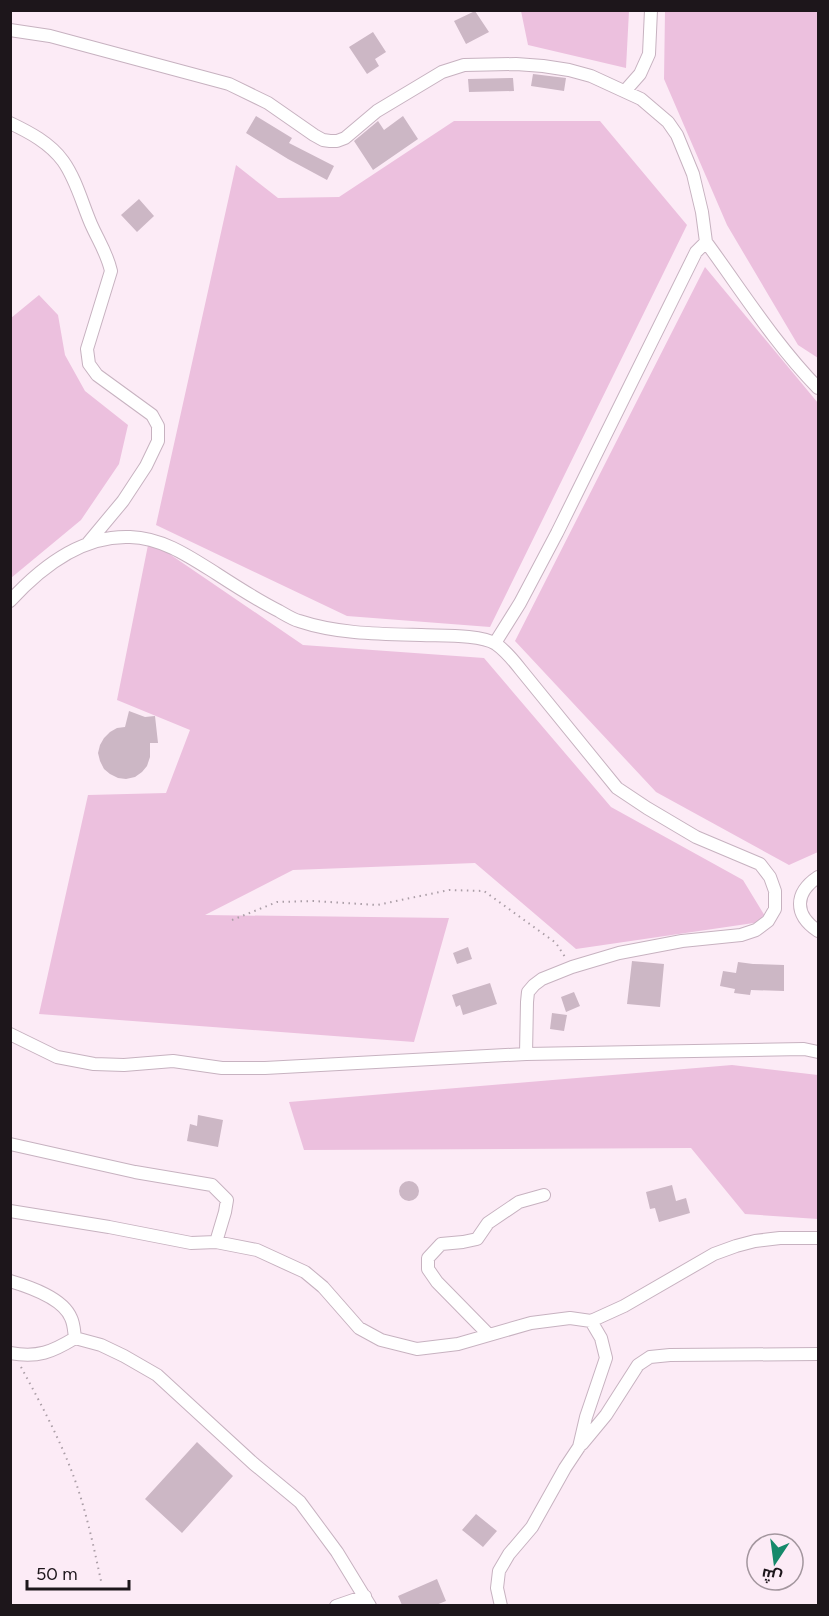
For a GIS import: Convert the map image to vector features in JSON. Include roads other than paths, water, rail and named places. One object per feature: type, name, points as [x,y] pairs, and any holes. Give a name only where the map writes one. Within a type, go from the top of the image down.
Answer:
[{"type":"street","points":[[625,91],[639,74],[649,54],[651,10]]},
{"type":"street","points":[[10,30],[61,38],[229,84],[268,103],[314,135],[330,141],[345,138],[377,111],[442,72],[464,65],[516,64],[570,70],[591,76],[625,91],[657,111],[677,135],[693,174],[706,242],[797,367],[819,388]]},
{"type":"street","points":[[10,123],[46,144],[62,159],[108,258],[111,271],[87,350],[89,364],[97,375],[152,415],[158,426],[158,441],[146,466],[123,501],[88,543]]},
{"type":"street","points":[[495,643],[520,603],[557,533],[696,252],[706,242]]},
{"type":"street","points":[[10,601],[42,570],[64,555],[88,543],[111,537],[132,537],[165,544],[184,553],[264,604],[298,621],[333,630],[373,634],[472,637],[495,643],[509,656],[616,788],[696,837],[760,864],[770,877],[775,891],[775,909],[768,921],[756,930],[741,935],[682,941],[619,953],[542,979],[528,992],[526,1054]]},
{"type":"street","points":[[819,877],[804,890],[800,901],[801,913],[808,924],[819,931]]},
{"type":"street","points":[[10,1034],[57,1057],[94,1064],[124,1065],[173,1060],[222,1068],[526,1054],[804,1049],[819,1052]]},
{"type":"street","points":[[804,1049],[819,1043]]},
{"type":"street","points":[[10,1144],[135,1172],[212,1185],[227,1200],[216,1242]]},
{"type":"street","points":[[489,1335],[437,1282],[428,1269],[428,1258],[441,1244],[477,1239],[488,1223],[519,1202],[544,1195]]},
{"type":"street","points":[[10,1211],[190,1243],[216,1242],[257,1250],[305,1272],[323,1287],[359,1328],[381,1340],[417,1348],[458,1344],[541,1322],[570,1318],[591,1321],[624,1306],[714,1254],[755,1241],[780,1238],[819,1238]]},
{"type":"street","points":[[10,1281],[33,1288],[62,1306],[71,1317],[75,1338]]},
{"type":"street","points":[[579,1447],[586,1417],[606,1358],[601,1338],[591,1321]]},
{"type":"street","points":[[12,1353],[33,1356],[56,1350],[75,1338],[101,1345],[157,1375],[300,1502],[338,1552],[368,1601],[336,1605]]},
{"type":"street","points":[[501,1605],[497,1588],[499,1571],[508,1554],[532,1527],[565,1468],[606,1415],[638,1365],[650,1357],[670,1355],[819,1354]]}]
